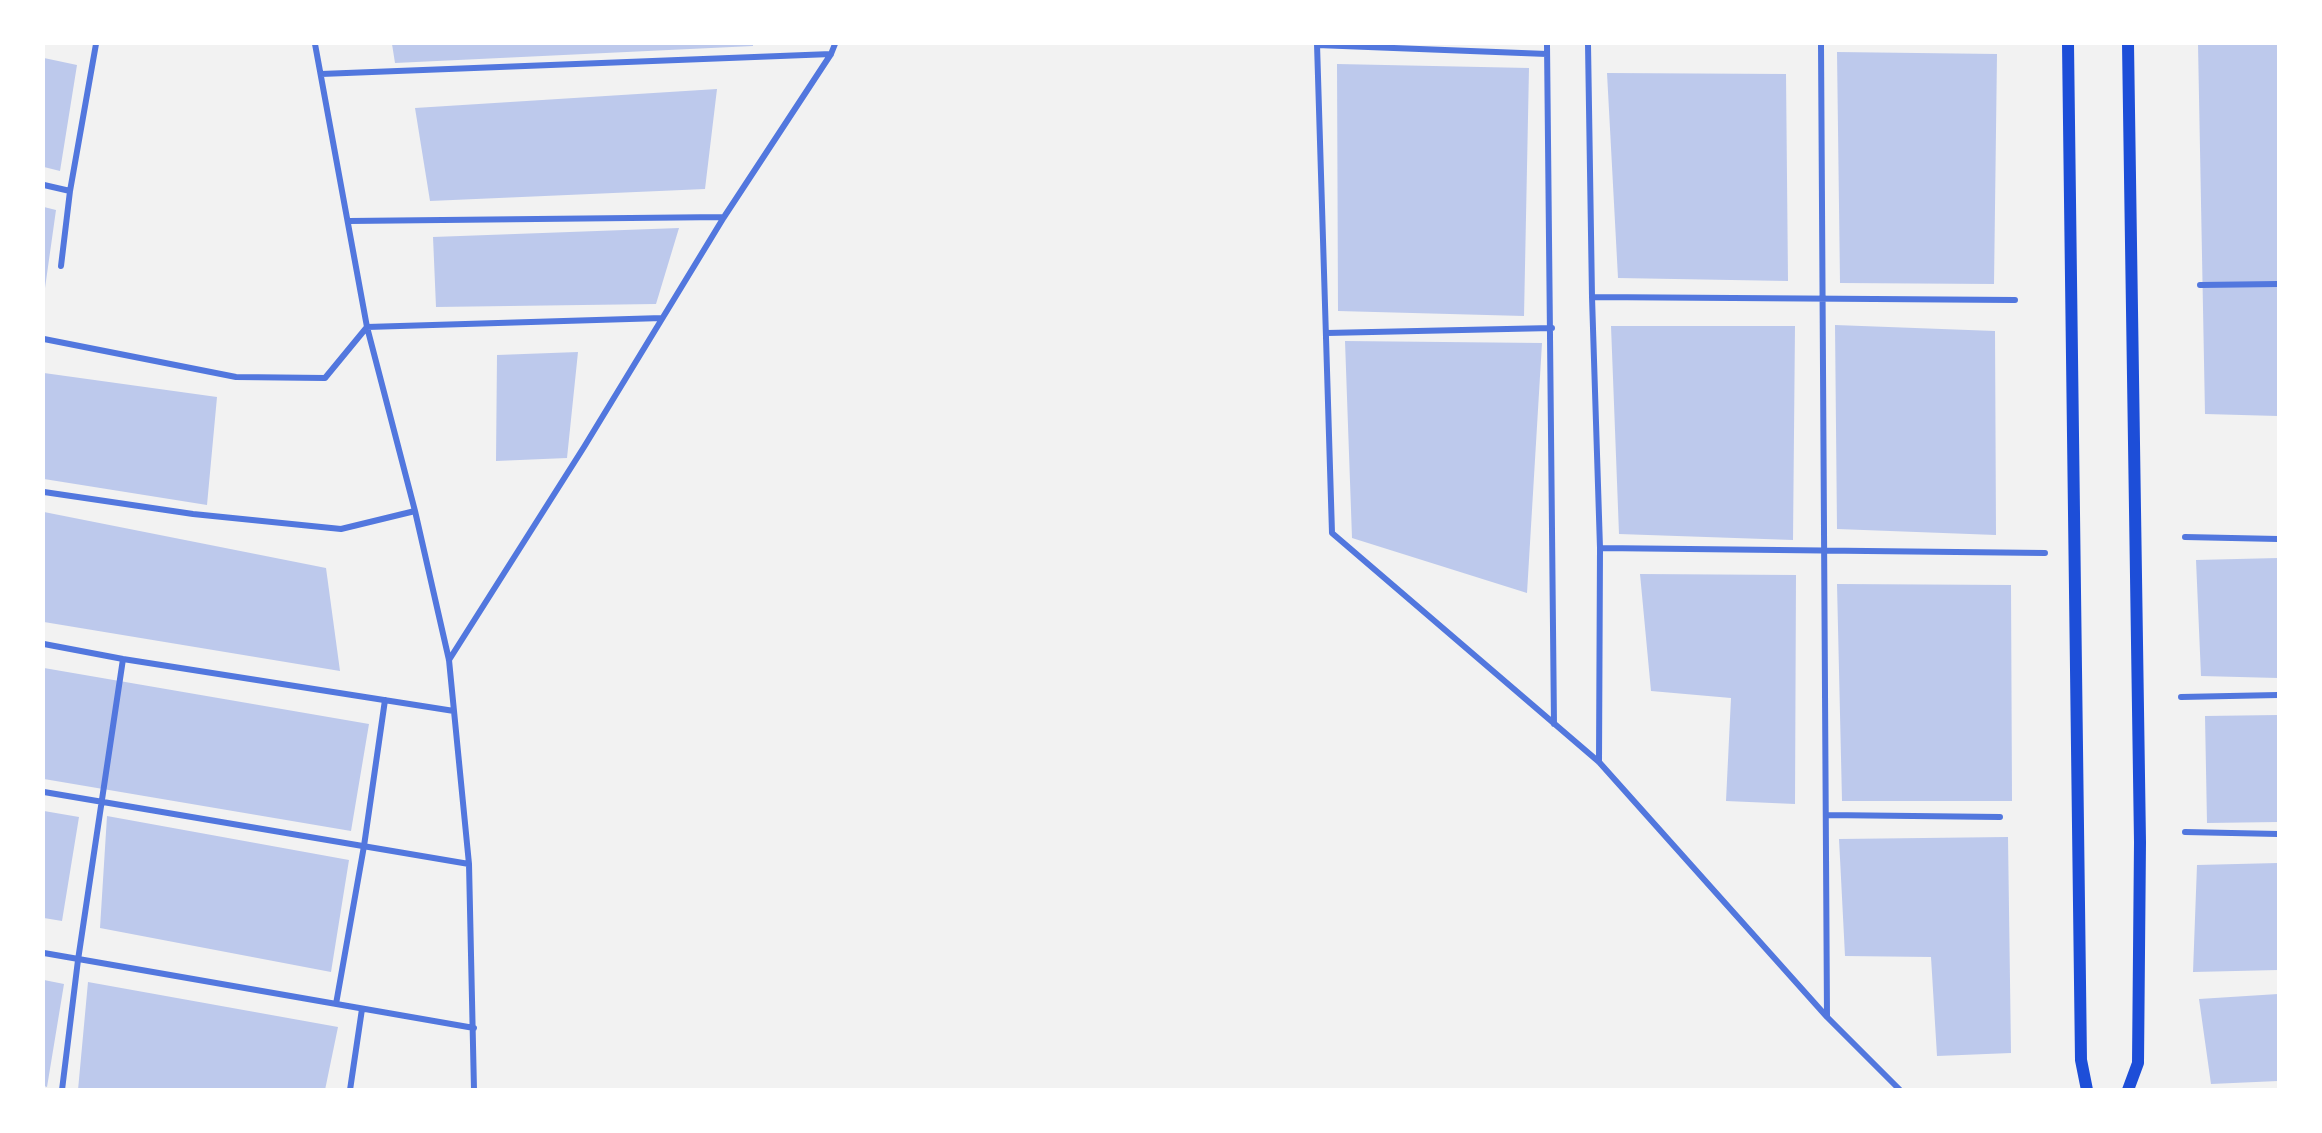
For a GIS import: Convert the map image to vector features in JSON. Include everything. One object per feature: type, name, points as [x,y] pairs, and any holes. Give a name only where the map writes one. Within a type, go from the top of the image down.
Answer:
[{"type":"main road","points":[[2068,44],[2081,1060],[2087,1089]]},
{"type":"main road","points":[[2128,44],[2140,842],[2138,1063],[2128,1089]]},
{"type":"street","points":[[61,266],[70,191],[96,44]]},
{"type":"street","points":[[315,44],[368,327],[415,512],[449,660],[468,864],[474,1089]]},
{"type":"street","points":[[449,660],[584,447],[724,217],[831,54],[835,44]]},
{"type":"street","points":[[1548,54],[1317,44],[1332,533],[1599,762],[1827,1017],[1900,1089]]},
{"type":"street","points":[[1548,44],[1554,724]]},
{"type":"street","points":[[1588,44],[1592,297],[1600,548],[1599,762]]},
{"type":"street","points":[[1821,44],[1827,1017]]},
{"type":"street","points":[[321,74],[831,54]]},
{"type":"street","points":[[44,185],[70,191]]},
{"type":"street","points":[[349,221],[724,217]]},
{"type":"street","points":[[2200,285],[2278,284]]},
{"type":"street","points":[[1592,297],[2014,300]]},
{"type":"street","points":[[44,339],[236,377],[325,378],[368,327],[662,318]]},
{"type":"street","points":[[1327,333],[1552,328]]},
{"type":"street","points":[[44,492],[193,514],[341,529],[415,512]]},
{"type":"street","points":[[2185,537],[2278,539]]},
{"type":"street","points":[[1600,548],[2045,553]]},
{"type":"street","points":[[44,644],[123,659],[454,711]]},
{"type":"street","points":[[62,1089],[78,960],[123,659]]},
{"type":"street","points":[[2181,697],[2278,695]]},
{"type":"street","points":[[336,1004],[364,846],[385,700]]},
{"type":"street","points":[[44,792],[468,864]]},
{"type":"street","points":[[1826,815],[2000,817]]},
{"type":"street","points":[[2185,832],[2278,834]]},
{"type":"street","points":[[44,953],[474,1028]]},
{"type":"street","points":[[350,1089],[362,1009]]},
{"type":"building","points":[[392,44],[753,44],[753,46],[395,63]]},
{"type":"building","points":[[2198,44],[2278,44],[2278,416],[2205,414]]},
{"type":"building","points":[[1837,52],[1997,54],[1994,284],[1840,283]]},
{"type":"building","points":[[44,58],[77,65],[60,171],[44,167]]},
{"type":"building","points":[[1337,64],[1529,68],[1524,316],[1338,311]]},
{"type":"building","points":[[1607,73],[1786,74],[1788,281],[1618,278]]},
{"type":"building","points":[[717,89],[705,189],[430,201],[415,108]]},
{"type":"building","points":[[44,207],[56,210],[45,288],[44,288]]},
{"type":"building","points":[[679,228],[656,304],[436,307],[433,237]]},
{"type":"building","points":[[1835,325],[1995,331],[1996,535],[1837,529]]},
{"type":"building","points":[[1611,326],[1795,326],[1793,540],[1619,534]]},
{"type":"building","points":[[1345,341],[1542,343],[1527,593],[1352,538]]},
{"type":"building","points":[[578,352],[567,458],[496,461],[497,355]]},
{"type":"building","points":[[44,373],[217,397],[207,505],[44,479]]},
{"type":"building","points":[[44,512],[326,568],[340,671],[44,622]]},
{"type":"building","points":[[2278,558],[2278,678],[2201,676],[2196,560]]},
{"type":"building","points":[[1640,574],[1796,575],[1795,804],[1726,801],[1731,698],[1651,691]]},
{"type":"building","points":[[1837,584],[2011,585],[2012,801],[1842,801]]},
{"type":"building","points":[[44,668],[369,724],[351,831],[44,779]]},
{"type":"building","points":[[2278,715],[2278,822],[2207,823],[2205,716]]},
{"type":"building","points":[[44,811],[79,817],[62,921],[44,918]]},
{"type":"building","points":[[107,816],[349,860],[331,972],[100,928]]},
{"type":"building","points":[[2008,837],[2011,1053],[1937,1056],[1931,957],[1845,956],[1839,839]]},
{"type":"building","points":[[2278,863],[2278,970],[2193,972],[2197,865]]},
{"type":"building","points":[[44,980],[64,984],[47,1087],[44,1086]]},
{"type":"building","points":[[88,982],[338,1027],[325,1090],[78,1090]]},
{"type":"building","points":[[2278,994],[2278,1081],[2211,1084],[2199,999]]}]
